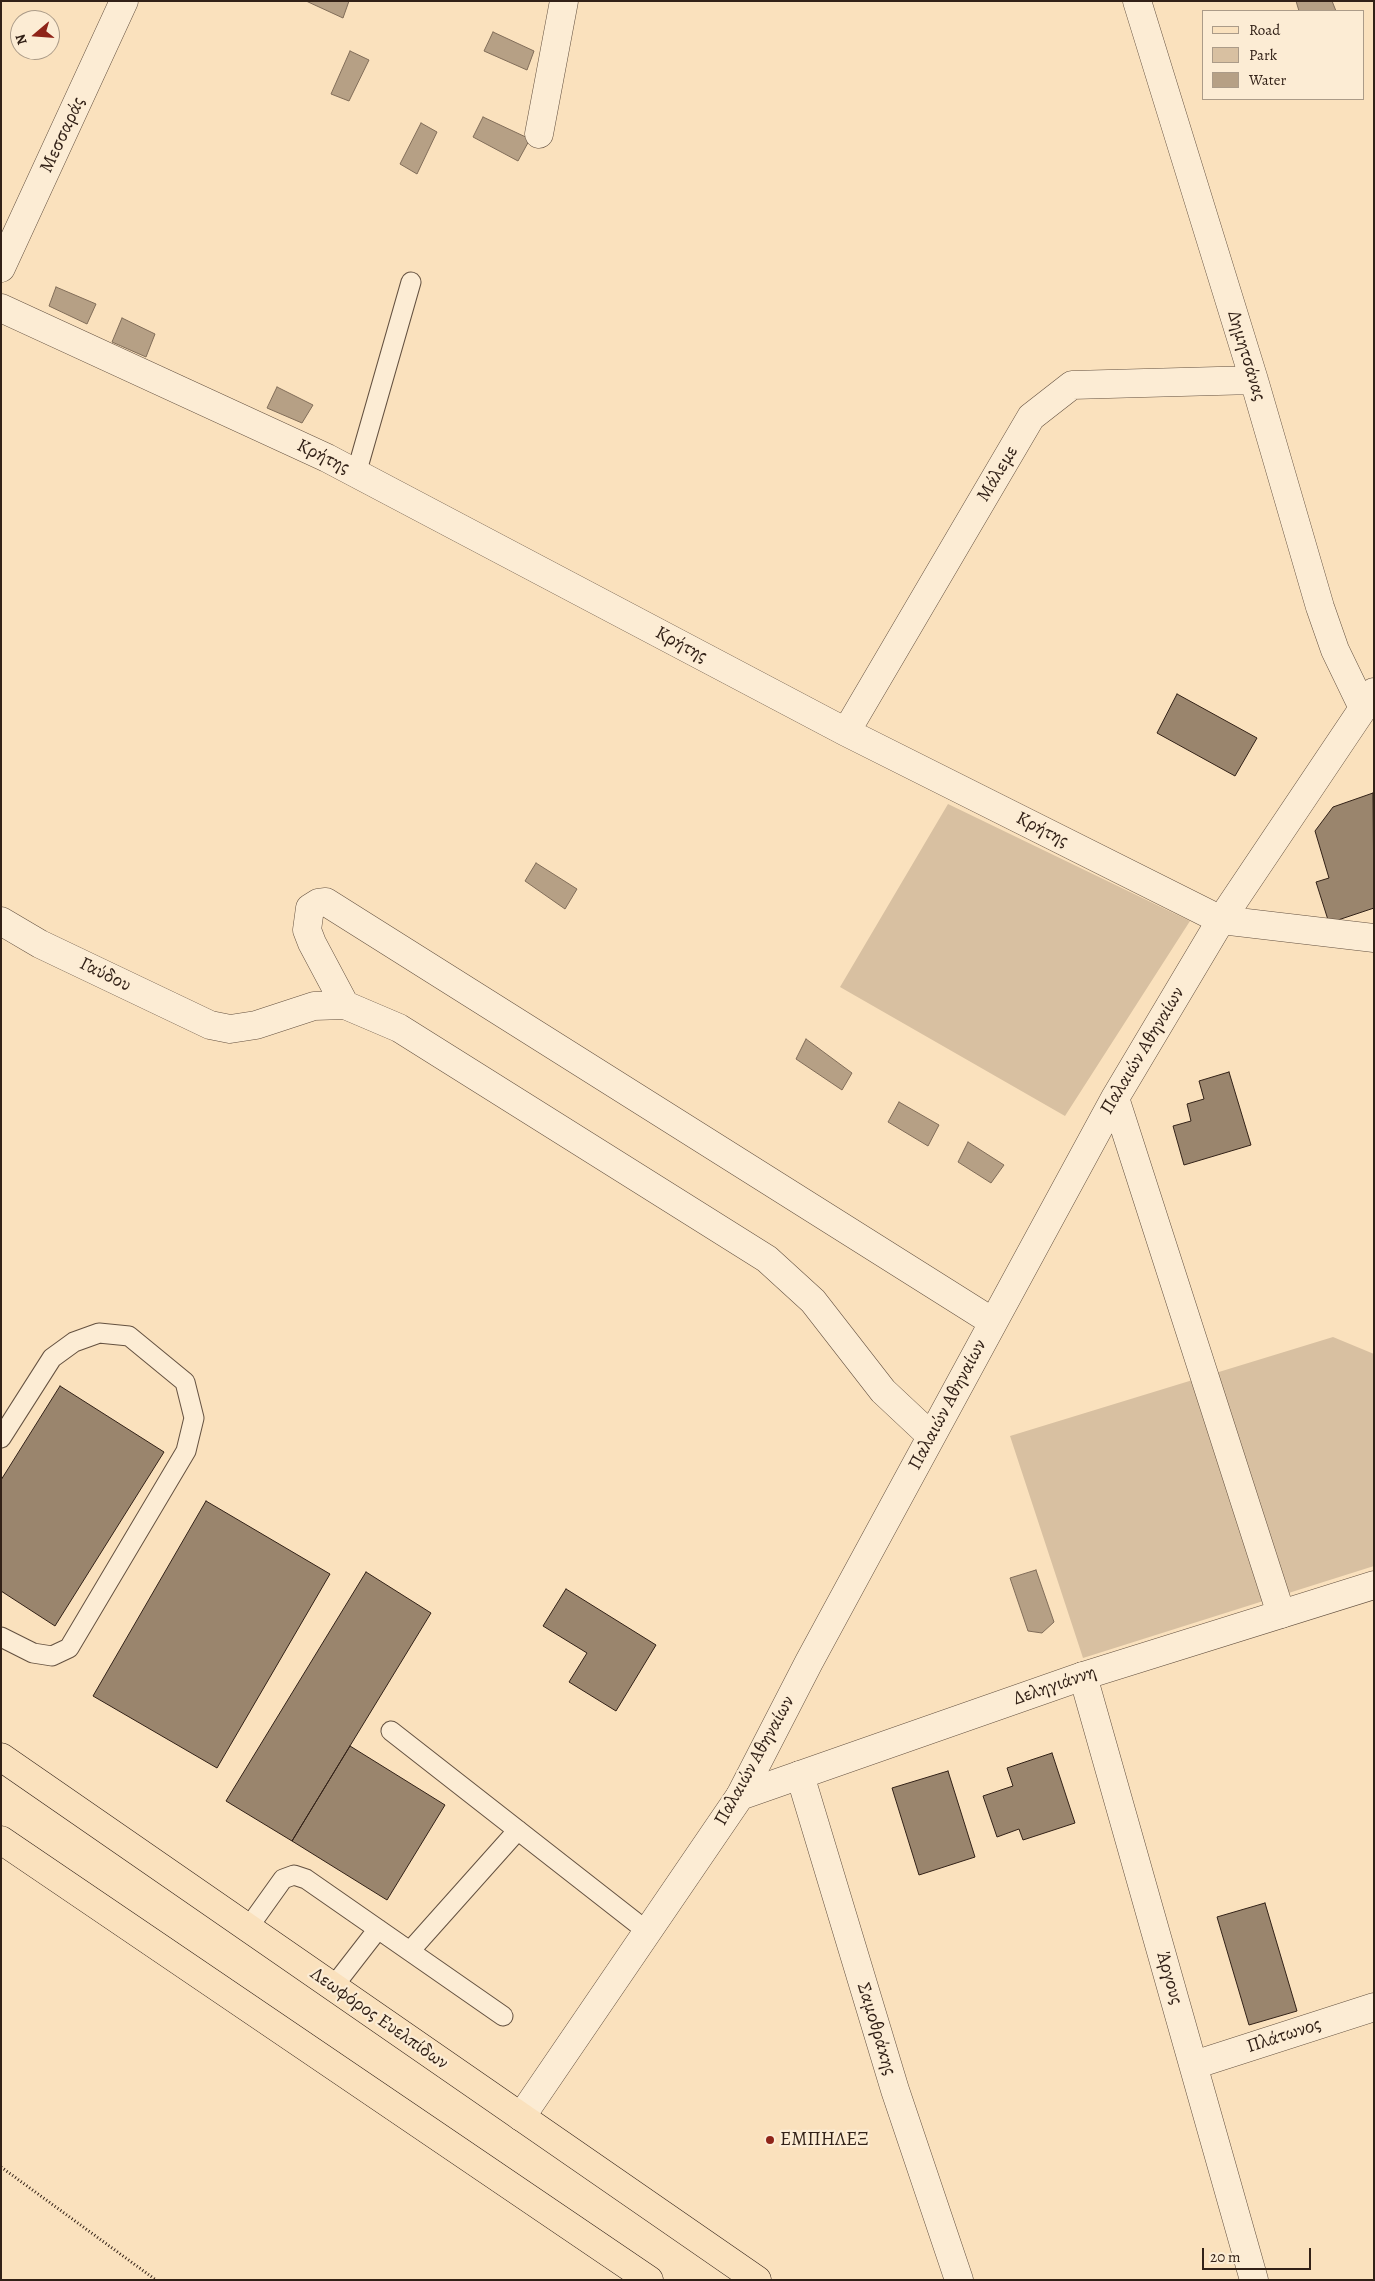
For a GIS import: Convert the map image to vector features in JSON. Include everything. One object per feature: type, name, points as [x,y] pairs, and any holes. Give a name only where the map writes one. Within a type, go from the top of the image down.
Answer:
[{"type":"main road","name":"Λεωφόρος Ευελπίδων","points":[[1,1757],[756,2280]]},
{"type":"main road","points":[[1,1840],[649,2280]]},
{"type":"street","name":"Μεσσαράς","points":[[1,268],[124,1]]},
{"type":"street","points":[[539,134],[564,1]]},
{"type":"street","name":"Δημητσάνας","points":[[1137,1],[1254,380],[1320,607],[1335,650],[1368,700]]},
{"type":"street","name":"Κρήτης","points":[[1,308],[356,474],[846,732],[1221,920],[1374,938]]},
{"type":"street","name":"Μάλεμε","points":[[846,732],[1031,417],[1072,385],[1254,380]]},
{"type":"street","name":"Παλαιών Αθηναίων","points":[[521,2117],[740,1796],[809,1662],[1115,1098],[1221,920],[1368,700]]},
{"type":"street","points":[[931,1436],[883,1391],[813,1301],[767,1259],[399,1028],[345,1005],[312,944],[307,930],[310,908],[318,903],[326,902],[993,1322]]},
{"type":"street","name":"Γαύδου","points":[[1,922],[40,944],[210,1025],[230,1029],[256,1025],[314,1006],[345,1005]]},
{"type":"street","points":[[1115,1098],[1281,1614]]},
{"type":"street","name":"Δεληγιάννη","points":[[740,1796],[1083,1676],[1374,1585]]},
{"type":"street","name":"Άργους","points":[[1083,1676],[1254,2280]]},
{"type":"street","name":"Σαμοθράκης","points":[[800,1775],[895,2090],[959,2280]]},
{"type":"street","name":"Πλάτωνος","points":[[1194,2065],[1374,2007]]},
{"type":"lane","points":[[356,474],[411,282]]},
{"type":"lane","points":[[1,1438],[52,1358],[74,1342],[99,1334],[129,1336],[185,1382],[194,1418],[186,1451],[69,1648],[52,1656],[33,1653],[1,1636]]},
{"type":"lane","points":[[391,1731],[648,1932]]},
{"type":"lane","points":[[410,1951],[518,1830]]},
{"type":"lane","points":[[248,1928],[283,1879],[294,1876],[306,1878],[503,2016]]},
{"type":"lane","points":[[333,1987],[378,1929]]},
{"type":"path","points":[[1,2166],[156,2280]]},
{"type":"green space","points":[[948,804],[1190,921],[1065,1116],[840,987]]},
{"type":"green space","points":[[1333,1337],[1374,1354],[1374,1566],[1083,1658],[1010,1436]]},
{"type":"water","points":[[306,1],[349,1],[343,18]]},
{"type":"water","points":[[1296,1],[1332,1],[1336,10],[1299,10]]},
{"type":"water","points":[[493,32],[534,51],[527,70],[484,51]]},
{"type":"water","points":[[350,51],[369,60],[349,101],[331,94]]},
{"type":"water","points":[[483,117],[530,139],[518,161],[473,137]]},
{"type":"water","points":[[421,123],[437,132],[417,174],[400,164]]},
{"type":"water","points":[[56,287],[96,304],[87,324],[49,306]]},
{"type":"water","points":[[122,318],[155,334],[146,357],[112,342]]},
{"type":"water","points":[[277,387],[313,405],[302,423],[267,408]]},
{"type":"water","points":[[536,863],[577,889],[565,909],[525,881]]},
{"type":"water","points":[[806,1039],[852,1073],[842,1090],[796,1059]]},
{"type":"water","points":[[899,1102],[939,1125],[928,1146],[888,1122]]},
{"type":"water","points":[[968,1142],[1004,1165],[991,1183],[958,1162]]},
{"type":"water","points":[[1036,1570],[1054,1622],[1042,1633],[1028,1631],[1010,1578]]},
{"type":"building","points":[[1177,694],[1257,738],[1235,776],[1157,733]]},
{"type":"building","points":[[1373,793],[1374,908],[1329,923],[1316,882],[1329,878],[1315,831],[1333,807]]},
{"type":"building","points":[[1229,1072],[1251,1145],[1184,1165],[1173,1126],[1191,1121],[1187,1104],[1204,1099],[1199,1081]]},
{"type":"building","points":[[60,1386],[164,1452],[55,1626],[1,1591],[1,1480]]},
{"type":"building","points":[[206,1501],[330,1574],[217,1768],[93,1696]]},
{"type":"building","points":[[366,1572],[431,1613],[292,1841],[226,1801]]},
{"type":"building","points":[[566,1589],[656,1645],[616,1711],[569,1682],[587,1653],[543,1626]]},
{"type":"building","points":[[350,1746],[445,1805],[387,1900],[292,1841]]},
{"type":"building","points":[[1052,1753],[1075,1823],[1023,1840],[1019,1829],[997,1837],[983,1796],[1013,1786],[1007,1768]]},
{"type":"building","points":[[948,1771],[975,1857],[919,1875],[892,1788]]},
{"type":"building","points":[[1265,1903],[1297,2011],[1249,2025],[1217,1917]]},
{"type":"place","name":"ΕΜΠΗΛΕΞ","points":[[770,2140]]}]
